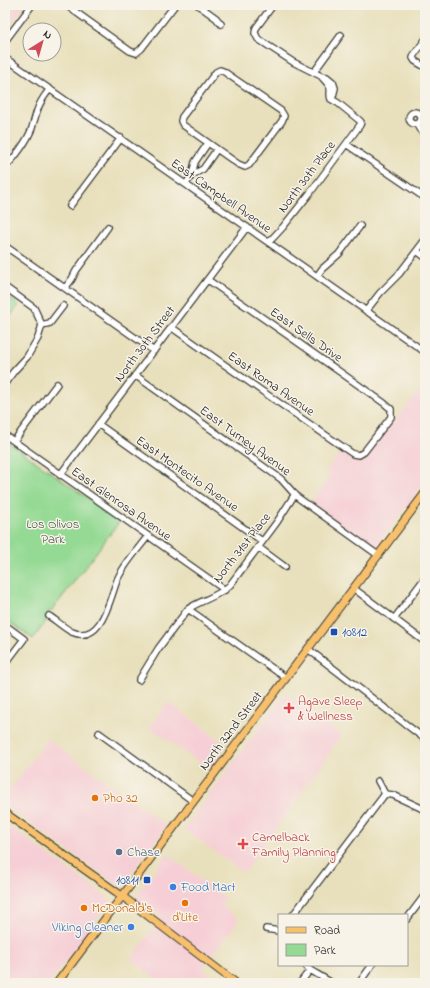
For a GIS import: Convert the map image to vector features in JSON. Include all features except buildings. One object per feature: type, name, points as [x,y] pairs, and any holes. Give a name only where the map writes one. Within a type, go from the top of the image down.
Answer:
[{"type":"main road","name":"North 32nd Street","points":[[57,983],[425,493]]},
{"type":"main road","points":[[5,813],[122,896],[236,983]]},
{"type":"street","points":[[5,41],[32,5]]},
{"type":"street","points":[[66,5],[130,51],[136,53],[141,50],[175,5]]},
{"type":"street","points":[[198,5],[216,18],[221,24]]},
{"type":"street","points":[[273,5],[256,28],[255,33],[258,39],[302,67],[314,72],[341,35]]},
{"type":"street","points":[[425,40],[413,58],[425,67]]},
{"type":"street","name":"East Campbell Avenue","points":[[5,58],[425,352]]},
{"type":"street","points":[[220,70],[281,111],[284,116],[282,121],[254,159],[245,167],[238,164],[208,143],[183,125],[180,121],[216,72],[220,70]]},
{"type":"street","name":"North 30th Place","points":[[269,242],[305,199],[361,122],[331,99],[330,86],[321,76],[314,72]]},
{"type":"street","points":[[5,167],[27,139],[32,129],[40,103],[50,89]]},
{"type":"street","points":[[417,124],[420,130],[425,134]]},
{"type":"street","points":[[70,206],[121,138]]},
{"type":"street","points":[[186,184],[192,175],[195,162],[208,143]]},
{"type":"street","points":[[346,144],[425,198]]},
{"type":"street","points":[[192,175],[203,169],[217,149]]},
{"type":"street","points":[[198,157],[207,163]]},
{"type":"street","points":[[317,276],[322,269],[339,254],[360,226]]},
{"type":"street","points":[[65,288],[108,227]]},
{"type":"street","name":"North 30th Street","points":[[60,475],[247,227]]},
{"type":"street","points":[[366,311],[399,274],[425,240]]},
{"type":"street","points":[[5,246],[154,351]]},
{"type":"street","points":[[417,251],[425,257]]},
{"type":"street","name":"East Sells Drive","points":[[208,280],[391,409],[391,417],[364,452],[359,456]]},
{"type":"street","points":[[5,287],[34,308],[42,325],[38,338],[28,357],[14,370],[5,383]]},
{"type":"street","points":[[42,325],[50,322],[63,306]]},
{"type":"street","name":"East Roma Avenue","points":[[171,327],[258,390],[353,454],[359,456]]},
{"type":"street","name":"East Turney Avenue","points":[[136,375],[281,479],[297,496],[316,511],[378,555]]},
{"type":"street","points":[[14,441],[57,384]]},
{"type":"street","name":"East Montecito Avenue","points":[[98,424],[262,541]]},
{"type":"street","name":"East Glenrosa Avenue","points":[[5,435],[225,590]]},
{"type":"street","name":"North 31st Place","points":[[139,680],[158,649],[188,609],[193,605],[225,590],[277,522],[295,494]]},
{"type":"street","points":[[50,616],[73,632],[80,634],[91,632],[103,618],[108,609],[114,587],[120,574],[148,536]]},
{"type":"street","points":[[258,547],[285,567]]},
{"type":"street","points":[[394,619],[425,578]]},
{"type":"street","points":[[353,588],[425,642]]},
{"type":"street","points":[[188,609],[286,678]]},
{"type":"street","points":[[5,625],[24,639],[5,664]]},
{"type":"street","points":[[308,648],[425,739]]},
{"type":"street","points":[[100,733],[193,801]]},
{"type":"street","points":[[378,781],[385,794]]},
{"type":"street","points":[[385,794],[393,795],[425,811]]},
{"type":"street","points":[[295,914],[385,794]]},
{"type":"street","points":[[408,918],[425,895]]},
{"type":"street","points":[[266,929],[278,932]]},
{"type":"street","points":[[306,966],[332,983]]},
{"type":"street","points":[[359,983],[371,966]]},
{"type":"street","points":[[300,983],[310,970]]},
{"type":"shaded area","points":[[5,5],[25,5],[5,32]]},
{"type":"shaded area","points":[[425,384],[425,483],[375,548],[311,503],[330,475],[325,471],[342,451],[361,463]]},
{"type":"shaded area","points":[[286,693],[342,735],[244,873],[184,829]]},
{"type":"shaded area","points":[[168,702],[226,745],[209,769],[149,727]]},
{"type":"shaded area","points":[[48,739],[167,826],[126,880],[117,885],[5,805],[5,796]]},
{"type":"shaded area","points":[[5,824],[111,900],[49,983],[5,983]]},
{"type":"shaded area","points":[[167,854],[225,898],[221,905],[239,920],[202,968],[221,983],[162,983],[131,959],[162,917],[138,899],[137,894]]},
{"type":"green space","points":[[7,295],[19,305],[5,323],[5,297]]},
{"type":"green space","name":"Los Olivos Park","points":[[5,440],[120,521],[51,612],[49,611],[45,617],[47,620],[33,639],[5,619]]},
{"type":"place","name":"10812","points":[[334,632]]},
{"type":"place","name":"Agave Sleep & Wellness","points":[[289,708]]},
{"type":"place","name":"Pho 32","points":[[95,798]]},
{"type":"place","name":"Camelback Family Planning","points":[[243,844]]},
{"type":"place","name":"Chase","points":[[119,852]]},
{"type":"place","name":"10811","points":[[147,880]]},
{"type":"place","name":"Food Mart","points":[[173,887]]},
{"type":"place","name":"d'Lite","points":[[185,903]]},
{"type":"place","name":"McDonald's","points":[[84,908]]},
{"type":"place","name":"Viking Cleaner","points":[[131,927]]}]
